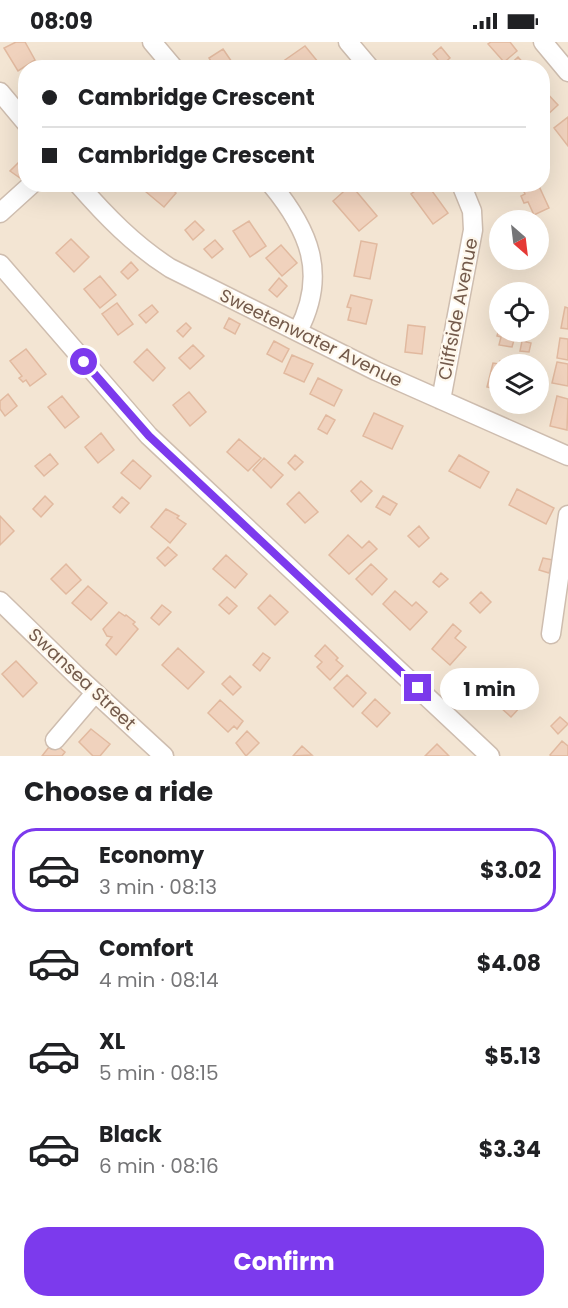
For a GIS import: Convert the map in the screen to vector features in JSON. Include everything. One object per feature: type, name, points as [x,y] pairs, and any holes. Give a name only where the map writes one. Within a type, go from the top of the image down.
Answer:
[{"type":"street","points":[[152,42],[167,60]]},
{"type":"street","points":[[348,42],[363,60]]},
{"type":"street","points":[[543,42],[568,72]]},
{"type":"street","points":[[0,92],[18,114]]},
{"type":"street","points":[[0,213],[23,192]]},
{"type":"street","name":"Sweetenwater Avenue","points":[[85,192],[121,231],[154,258],[252,310],[376,371],[568,456]]},
{"type":"street","points":[[277,192],[297,219],[309,249],[312,287],[307,314],[298,331]]},
{"type":"street","name":"Cliffside Avenue","points":[[441,400],[473,230],[472,211],[464,192]]},
{"type":"street","points":[[0,264],[149,436],[490,756]]},
{"type":"street","points":[[551,634],[568,515]]},
{"type":"street","name":"Swansea Street","points":[[0,601],[164,756]]},
{"type":"street","points":[[55,740],[95,693]]},
{"type":"shaded area","points":[[0,42],[568,42],[568,756],[0,756]]},
{"type":"building","points":[[16,42],[25,42],[35,60],[18,60],[18,71],[4,48]]},
{"type":"building","points":[[510,42],[517,51],[506,60],[502,60],[488,44]]},
{"type":"building","points":[[305,46],[316,60],[285,60]]},
{"type":"building","points":[[441,47],[450,58],[438,60],[433,54]]},
{"type":"building","points":[[223,49],[231,60],[210,60],[209,58]]},
{"type":"building","points":[[550,96],[558,105],[550,112]]},
{"type":"building","points":[[568,117],[568,146],[554,128]]},
{"type":"building","points":[[18,163],[18,177],[10,171]]},
{"type":"building","points":[[146,192],[175,192],[164,207]]},
{"type":"building","points":[[343,192],[357,192],[377,216],[359,231],[333,201]]},
{"type":"building","points":[[433,192],[448,213],[433,224],[411,194]]},
{"type":"building","points":[[524,192],[542,192],[549,208],[532,210],[528,202],[524,203],[521,196],[525,194]]},
{"type":"building","points":[[195,221],[204,230],[193,240],[185,230]]},
{"type":"building","points":[[249,221],[266,246],[250,257],[233,231]]},
{"type":"building","points":[[71,239],[89,257],[74,272],[56,253]]},
{"type":"building","points":[[215,240],[223,249],[212,258],[204,249]]},
{"type":"building","points":[[361,241],[377,244],[370,279],[354,276]]},
{"type":"building","points":[[281,245],[297,263],[282,276],[266,258]]},
{"type":"building","points":[[131,262],[138,270],[128,279],[121,272]]},
{"type":"building","points":[[100,276],[116,295],[100,308],[84,289]]},
{"type":"building","points":[[279,278],[287,286],[277,297],[269,290]]},
{"type":"building","points":[[351,295],[372,300],[366,324],[348,320],[351,308],[347,307]]},
{"type":"building","points":[[117,303],[133,324],[118,335],[102,314]]},
{"type":"building","points":[[152,305],[158,312],[146,323],[139,315]]},
{"type":"building","points":[[565,307],[568,308],[568,329],[561,328]]},
{"type":"building","points":[[229,318],[240,324],[235,334],[224,328]]},
{"type":"building","points":[[186,323],[191,328],[183,337],[177,331]]},
{"type":"building","points":[[408,325],[425,327],[422,354],[405,352]]},
{"type":"building","points":[[560,338],[568,339],[568,360],[557,358]]},
{"type":"building","points":[[274,341],[289,349],[282,362],[267,354]]},
{"type":"building","points":[[500,342],[513,342],[512,347],[499,345]]},
{"type":"building","points":[[522,342],[531,343],[529,352],[520,351]]},
{"type":"building","points":[[193,345],[204,356],[190,369],[179,358]]},
{"type":"building","points":[[26,349],[46,374],[30,386],[26,380],[23,382],[19,378],[22,376],[10,361]]},
{"type":"building","points":[[147,349],[165,368],[153,381],[134,362]]},
{"type":"building","points":[[292,355],[313,364],[304,382],[284,373]]},
{"type":"building","points":[[557,362],[568,364],[568,386],[552,383]]},
{"type":"building","points":[[318,378],[342,390],[334,406],[310,394]]},
{"type":"building","points":[[189,392],[206,412],[190,426],[173,405]]},
{"type":"building","points":[[8,394],[17,406],[5,416],[0,409],[0,401]]},
{"type":"building","points":[[62,396],[79,417],[65,428],[48,407]]},
{"type":"building","points":[[557,396],[568,399],[567,430],[550,426]]},
{"type":"building","points":[[374,413],[403,426],[392,449],[363,436]]},
{"type":"building","points":[[326,415],[335,420],[327,434],[318,429]]},
{"type":"building","points":[[101,433],[114,450],[98,463],[85,447]]},
{"type":"building","points":[[239,439],[261,458],[248,471],[227,452]]},
{"type":"building","points":[[50,454],[58,464],[44,476],[35,466]]},
{"type":"building","points":[[295,455],[303,462],[295,470],[288,463]]},
{"type":"building","points":[[459,455],[489,472],[480,488],[449,471]]},
{"type":"building","points":[[264,458],[283,475],[271,488],[253,470]]},
{"type":"building","points":[[133,460],[151,476],[140,489],[121,473]]},
{"type":"building","points":[[361,481],[372,491],[361,502],[351,491]]},
{"type":"building","points":[[517,489],[554,508],[546,524],[509,505]]},
{"type":"building","points":[[299,492],[318,512],[305,523],[287,504]]},
{"type":"building","points":[[45,496],[53,504],[41,517],[33,509]]},
{"type":"building","points":[[383,496],[397,504],[390,515],[376,507]]},
{"type":"building","points":[[122,497],[129,503],[120,513],[113,507]]},
{"type":"building","points":[[166,509],[179,516],[177,518],[186,524],[170,543],[151,527]]},
{"type":"building","points":[[0,516],[14,531],[0,545]]},
{"type":"building","points":[[419,526],[429,538],[419,547],[408,536]]},
{"type":"building","points":[[348,535],[362,548],[369,541],[377,549],[349,574],[329,555]]},
{"type":"building","points":[[168,547],[177,555],[165,566],[157,558]]},
{"type":"building","points":[[226,555],[247,574],[235,588],[213,569]]},
{"type":"building","points":[[543,558],[553,560],[549,573],[539,570]]},
{"type":"building","points":[[66,564],[81,580],[66,594],[51,579]]},
{"type":"building","points":[[371,564],[387,579],[372,595],[356,579]]},
{"type":"building","points":[[441,573],[448,579],[439,587],[433,582]]},
{"type":"building","points":[[88,586],[107,603],[91,620],[72,603]]},
{"type":"building","points":[[395,591],[412,606],[416,602],[427,612],[410,630],[383,604]]},
{"type":"building","points":[[481,592],[491,602],[480,613],[470,603]]},
{"type":"building","points":[[270,595],[288,612],[275,625],[258,608]]},
{"type":"building","points":[[227,597],[237,606],[229,614],[219,605]]},
{"type":"building","points":[[162,605],[171,612],[159,625],[151,618]]},
{"type":"building","points":[[119,612],[135,622],[133,624],[138,629],[116,655],[106,645],[112,637],[107,636],[103,629]]},
{"type":"building","points":[[453,624],[461,631],[455,638],[466,647],[450,665],[432,649]]},
{"type":"building","points":[[325,645],[343,666],[330,680],[317,667],[322,662],[315,656]]},
{"type":"building","points":[[178,648],[204,672],[188,689],[162,665]]},
{"type":"building","points":[[263,653],[270,658],[260,671],[253,665]]},
{"type":"building","points":[[16,661],[37,683],[23,697],[2,674]]},
{"type":"building","points":[[347,675],[366,693],[353,707],[334,688]]},
{"type":"building","points":[[230,676],[241,687],[233,695],[222,684]]},
{"type":"building","points":[[503,686],[523,704],[511,717],[491,699]]},
{"type":"building","points":[[375,699],[390,713],[377,727],[362,713]]},
{"type":"building","points":[[220,700],[243,721],[237,729],[234,726],[228,732],[208,713]]},
{"type":"building","points":[[560,717],[568,724],[558,734],[551,726]]},
{"type":"building","points":[[91,729],[110,744],[100,756],[93,756],[79,742]]},
{"type":"building","points":[[247,731],[259,743],[246,756],[236,743]]},
{"type":"building","points":[[562,741],[568,746],[568,756],[551,756],[550,755]]},
{"type":"building","points":[[53,742],[65,752],[62,756],[42,756]]},
{"type":"building","points":[[437,744],[449,756],[425,756]]},
{"type":"building","points":[[302,746],[312,755],[293,756]]},
{"type":"route","points":[[84,362],[149,436],[418,688]]}]
